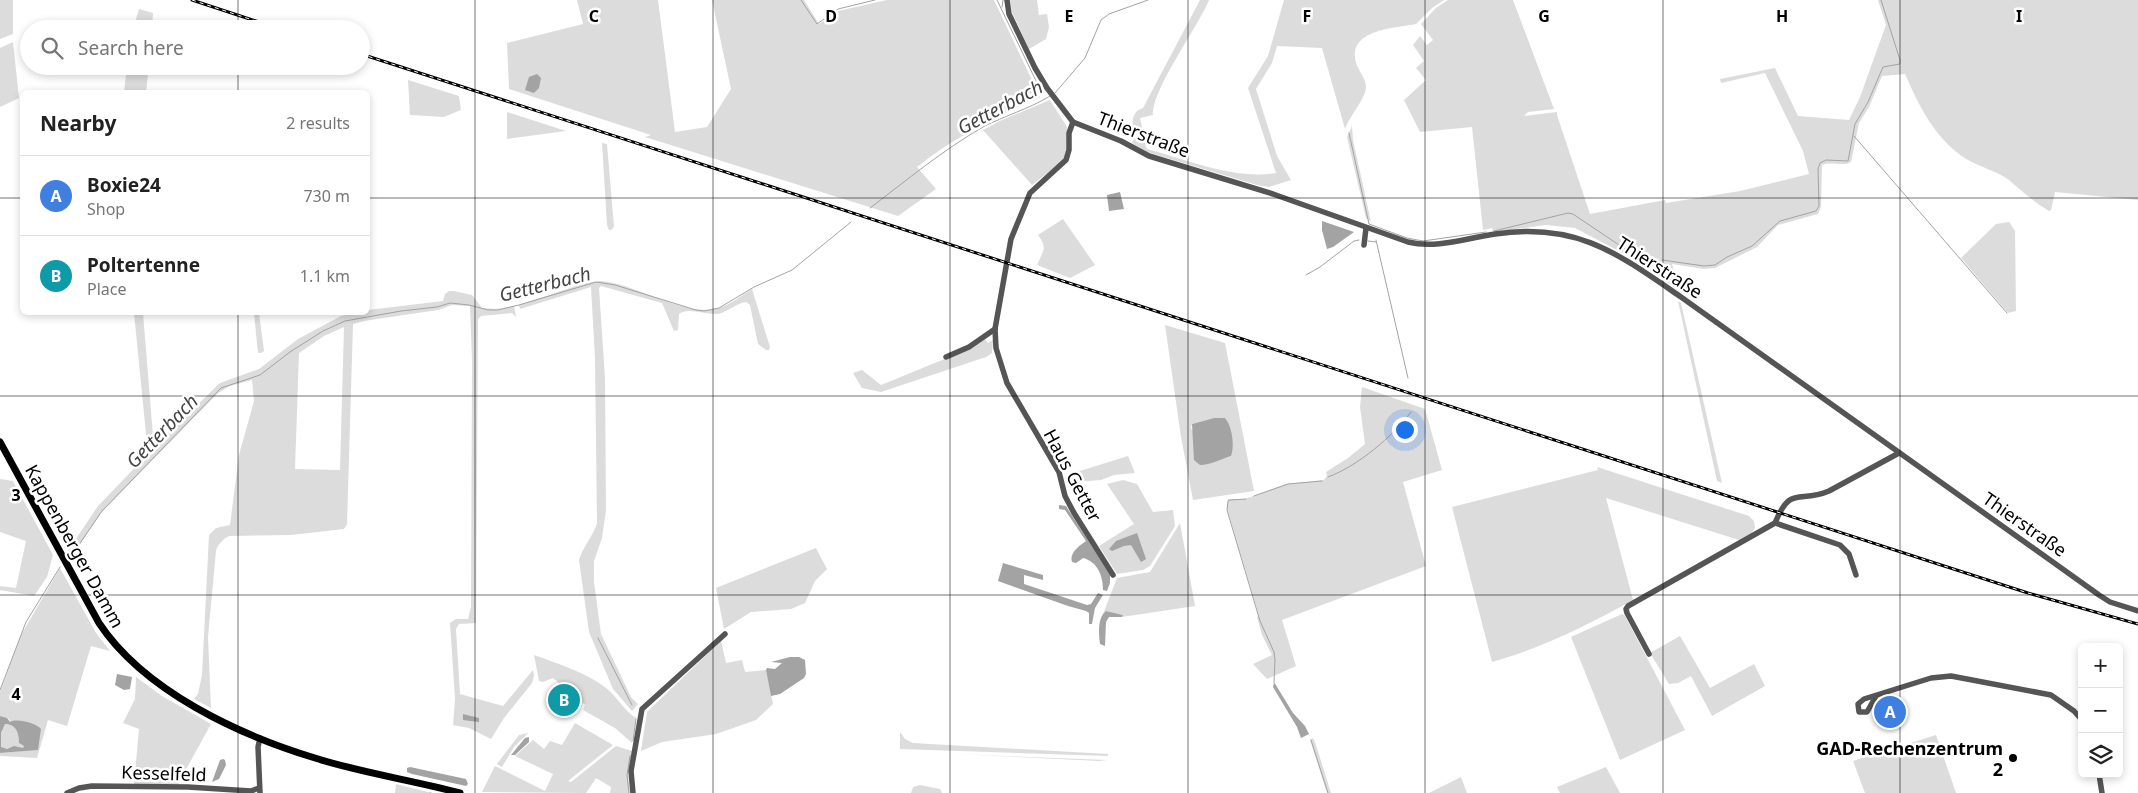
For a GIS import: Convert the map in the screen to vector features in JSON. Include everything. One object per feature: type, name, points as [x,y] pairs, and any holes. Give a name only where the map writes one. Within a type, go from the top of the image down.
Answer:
[{"type":"main road","name":"Kappenberger Damm","points":[[0,442],[99,623],[119,650],[139,669],[181,698],[260,738],[324,761],[460,793]]},
{"type":"street","name":"Thierstraße","points":[[1007,0],[1009,14],[1014,25],[1049,91],[1073,122],[1121,141],[1149,156],[1273,194],[1399,240],[1424,245],[1528,231],[1557,232],[1593,244],[1636,266],[1681,297],[2104,599],[2119,606],[2138,611]]},
{"type":"street","name":"Haus Getter","points":[[1073,122],[1069,133],[1069,150],[1066,160],[1030,192],[1018,221],[1008,253],[995,329],[997,356],[1007,383],[1059,472],[1065,496],[1074,513],[1113,575]]},
{"type":"street","points":[[1364,245],[1366,228]]},
{"type":"street","points":[[946,357],[969,347],[995,329]]},
{"type":"street","points":[[1649,654],[1627,613],[1626,609],[1628,606],[1775,523],[1784,505],[1791,499],[1829,491],[1899,453]]},
{"type":"street","points":[[1775,523],[1840,545],[1849,554],[1856,575]]},
{"type":"street","points":[[632,793],[631,771],[642,709],[725,634]]},
{"type":"street","points":[[1876,696],[1931,678],[1951,676],[2051,695],[2078,716]]},
{"type":"street","name":"Kesselfeld","points":[[67,793],[92,786],[188,787],[232,791],[259,790],[258,747],[260,738]]},
{"type":"street","points":[[2100,778],[2102,793]]},
{"type":"shaded area","points":[[0,0],[13,0],[13,34],[0,39]]},
{"type":"shaded area","points":[[577,0],[658,0],[675,132],[707,127],[731,89],[712,0],[804,0],[819,24],[838,11],[887,0],[994,0],[1040,97],[976,128],[946,146],[917,167],[936,189],[898,216],[645,137],[651,135],[509,89],[507,43],[583,24]]},
{"type":"shaded area","points":[[1010,0],[1037,0],[1039,15],[1047,14],[1049,27],[1046,39],[1029,49],[1012,12]]},
{"type":"shaded area","points":[[1200,0],[1209,0],[1167,74],[1155,104],[1153,115],[1140,118],[1143,132],[1136,133],[1132,130],[1135,114],[1143,108]]},
{"type":"shaded area","points":[[1284,0],[1444,0],[1432,8],[1416,24],[1378,31],[1368,35],[1361,41],[1356,48],[1355,58],[1366,87],[1345,129],[1322,48],[1277,46],[1272,63],[1256,89],[1277,156],[1291,180],[1269,187],[1257,185],[1147,152],[1132,143],[1134,138],[1143,138],[1147,149],[1212,168],[1244,174],[1276,173],[1248,88],[1268,56]]},
{"type":"shaded area","points":[[1448,0],[1513,0],[1554,109],[1528,112],[1524,116],[1557,112],[1590,214],[1665,200],[1666,203],[1740,191],[1809,174],[1803,151],[1765,73],[1721,83],[1720,79],[1775,68],[1798,116],[1849,120],[1860,97],[1886,25],[1878,0],[2138,0],[2138,200],[2055,192],[2051,210],[2049,211],[2005,177],[1968,160],[1947,143],[1930,122],[1905,74],[1882,76],[1869,107],[1859,123],[1851,162],[1822,165],[1821,207],[1818,214],[1778,225],[1757,247],[1715,268],[1704,269],[1672,264],[1682,293],[1636,260],[1575,228],[1546,225],[1493,232],[1492,228],[1483,230],[1472,127],[1420,132],[1404,100],[1426,80],[1416,68],[1424,61],[1413,45],[1420,36],[1427,45],[1433,40],[1421,24],[1436,8]]},
{"type":"shaded area","points":[[139,9],[153,13],[153,20],[136,20]]},
{"type":"shaded area","points":[[13,42],[19,98],[0,107],[0,48]]},
{"type":"shaded area","points":[[537,74],[541,78],[539,88],[534,93],[525,90],[529,77]]},
{"type":"shaded area","points":[[126,75],[148,75],[146,90],[124,90]]},
{"type":"shaded area","points":[[408,80],[459,96],[461,110],[444,117],[410,115]]},
{"type":"shaded area","points":[[1050,100],[1067,127],[1066,154],[1062,162],[1032,185],[983,130]]},
{"type":"shaded area","points":[[507,112],[566,131],[507,139]]},
{"type":"shaded area","points":[[1352,126],[1353,140],[1371,222],[1366,218],[1347,137]]},
{"type":"shaded area","points":[[602,143],[607,144],[614,227],[611,230],[609,230],[607,225]]},
{"type":"shaded area","points":[[1120,192],[1124,209],[1109,211],[1107,195]]},
{"type":"shaded area","points":[[1063,219],[1095,265],[1070,278],[1037,265],[1044,247],[1038,235]]},
{"type":"shaded area","points":[[1322,221],[1354,232],[1333,247],[1327,249],[1322,230]]},
{"type":"shaded area","points":[[2009,222],[2015,231],[2016,311],[2008,313],[1961,258],[1996,224]]},
{"type":"shaded area","points":[[600,281],[629,287],[676,304],[706,310],[723,307],[752,289],[770,347],[769,350],[766,350],[758,344],[750,305],[746,302],[717,314],[692,311],[683,312],[679,314],[678,330],[674,331],[662,303],[601,286],[599,288],[605,378],[606,510],[602,538],[594,561],[594,582],[601,634],[631,697],[638,704],[632,711],[613,689],[589,632],[579,560],[597,523],[595,358],[591,287],[520,309],[519,305],[585,283]]},
{"type":"shaded area","points":[[449,291],[454,291],[472,295],[482,308],[496,309],[514,306],[516,317],[512,313],[481,316],[478,319],[476,623],[459,624],[456,629],[460,694],[503,706],[533,670],[532,683],[504,718],[491,739],[469,728],[453,725],[455,699],[450,623],[456,619],[468,619],[471,607],[472,361],[470,306],[452,305],[438,310],[353,324],[347,524],[344,529],[291,535],[229,536],[221,542],[216,551],[208,637],[211,708],[194,699],[198,694],[202,675],[209,535],[216,528],[230,525],[239,455],[254,401],[252,380],[230,386],[218,393],[101,513],[70,559],[67,552],[98,506],[148,454],[134,315],[143,315],[153,436],[162,439],[220,383],[259,369],[298,339],[341,316],[370,315],[370,310],[443,301],[445,294]],"holes":[[[344,327],[340,470],[295,469],[299,353],[324,336]]]},
{"type":"shaded area","points":[[1678,301],[1681,303],[1722,483],[1717,481]]},
{"type":"shaded area","points":[[254,315],[259,315],[264,351],[258,353]]},
{"type":"shaded area","points":[[1165,325],[1225,343],[1254,491],[1193,500],[1181,437]],"holes":[[[1214,418],[1225,418],[1231,456],[1210,462],[1191,428],[1192,424]]]},
{"type":"shaded area","points":[[985,339],[988,343],[993,340],[992,353],[986,357],[881,392],[862,388],[853,373],[862,370],[881,385],[974,347]]},
{"type":"shaded area","points":[[1362,387],[1425,409],[1442,470],[1403,482],[1426,566],[1282,620],[1296,666],[1267,679],[1253,664],[1272,655],[1262,635],[1257,617],[1259,616],[1227,508],[1228,499],[1245,499],[1286,484],[1324,480],[1327,476],[1326,472],[1365,444],[1360,407]]},
{"type":"shaded area","points":[[1214,418],[1225,418],[1229,426],[1233,442],[1231,456],[1200,465],[1194,460],[1192,424]]},
{"type":"shaded area","points":[[1128,456],[1135,473],[1114,475],[1101,480],[1076,482],[1067,475]]},
{"type":"shaded area","points":[[1597,467],[1749,516],[1754,521],[1755,528],[1751,534],[1739,540],[1606,498],[1633,600],[1564,635],[1529,650],[1492,662],[1452,507],[1598,470]]},
{"type":"shaded area","points":[[0,479],[13,481],[53,555],[47,577],[34,596],[0,590],[0,586],[16,588],[26,541],[0,532]]},
{"type":"shaded area","points":[[1123,480],[1137,484],[1153,512],[1173,510],[1175,526],[1150,566],[1143,570],[1117,574],[1099,546],[1134,524],[1107,484]]},
{"type":"shaded area","points":[[1059,505],[1066,506],[1110,575],[1107,591],[1103,590],[1101,575],[1096,566],[1083,558],[1076,563],[1072,562],[1073,553],[1086,541],[1065,510],[1059,509]]},
{"type":"shaded area","points":[[1180,523],[1195,606],[1122,617],[1123,615],[1106,611],[1103,614],[1117,578],[1150,572]]},
{"type":"shaded area","points":[[1137,533],[1146,559],[1141,562],[1131,545],[1112,551],[1109,549],[1116,541]]},
{"type":"shaded area","points":[[816,548],[827,569],[815,581],[805,603],[791,609],[751,612],[724,629],[716,588]]},
{"type":"shaded area","points":[[1003,563],[1043,575],[1043,580],[1024,575],[1024,584],[1087,605],[1091,604],[1098,593],[1103,595],[1095,608],[1092,624],[1089,624],[1089,613],[1086,611],[998,581]]},
{"type":"shaded area","points":[[60,568],[96,633],[110,651],[91,646],[67,726],[48,720],[37,758],[0,756],[0,753],[33,750],[33,725],[10,722],[9,719],[0,716],[0,692],[21,635]]},
{"type":"shaded area","points":[[1106,611],[1123,615],[1122,617],[1109,617],[1106,622],[1105,646],[1100,644],[1099,631],[1101,618]]},
{"type":"shaded area","points":[[1622,614],[1625,616],[1685,730],[1620,760],[1571,637]]},
{"type":"shaded area","points":[[1680,636],[1710,688],[1754,664],[1765,686],[1712,716],[1691,676],[1678,683],[1669,684],[1650,653]]},
{"type":"shaded area","points":[[721,641],[726,663],[742,660],[745,672],[766,670],[773,704],[756,720],[716,734],[662,742],[641,751],[647,712]]},
{"type":"shaded area","points":[[534,655],[581,673],[610,691],[627,711],[636,718],[632,743],[615,728],[583,710],[585,705],[553,678],[543,682],[539,681]]},
{"type":"shaded area","points":[[790,657],[799,657],[805,660],[806,674],[804,678],[780,694],[771,696],[766,670],[767,668],[775,669],[782,663],[771,662]]},
{"type":"shaded area","points":[[117,674],[132,677],[130,689],[124,690],[115,685]]},
{"type":"shaded area","points":[[136,677],[162,696],[211,724],[178,784],[134,784],[139,729],[123,723],[135,699]]},
{"type":"shaded area","points":[[1274,682],[1293,713],[1305,726],[1309,734],[1301,738],[1297,727],[1273,687]]},
{"type":"shaded area","points":[[463,714],[479,718],[479,722],[463,720]]},
{"type":"shaded area","points":[[0,716],[7,718],[10,722],[26,722],[41,729],[38,750],[0,753]],"holes":[[[5,724],[9,724],[16,730],[19,743],[24,746],[23,748],[14,746],[7,749],[1,747],[1,733]]]},
{"type":"shaded area","points":[[575,723],[613,745],[568,781],[571,782],[616,746],[632,751],[628,774],[630,793],[610,793],[611,787],[596,778],[586,793],[482,792],[495,766],[545,791],[553,774],[515,756],[533,740],[544,749],[550,741],[562,745]]},
{"type":"shaded area","points":[[5,724],[14,727],[19,743],[24,746],[23,748],[3,749],[1,747],[1,733]]},
{"type":"shaded area","points":[[900,732],[905,739],[913,743],[1108,754],[1108,756],[900,749]]},
{"type":"shaded area","points":[[528,733],[514,747],[502,767],[497,764],[519,735]]},
{"type":"shaded area","points":[[1936,735],[1956,793],[1865,793],[1853,761]]},
{"type":"shaded area","points":[[529,737],[529,742],[515,755],[511,755],[525,738]]},
{"type":"shaded area","points":[[1313,738],[1331,793],[1327,793],[1310,740]]},
{"type":"shaded area","points":[[956,754],[1107,760],[1099,761]]},
{"type":"shaded area","points":[[223,759],[226,765],[219,779],[212,782],[220,760]]},
{"type":"shaded area","points":[[410,767],[466,779],[468,784],[466,786],[412,774],[407,772],[407,768]]},
{"type":"shaded area","points":[[1606,767],[1620,793],[1560,793],[1557,787]]},
{"type":"shaded area","points":[[1461,777],[1467,793],[1429,793]]},
{"type":"shaded area","points":[[396,784],[432,793],[395,793]]},
{"type":"shaded area","points":[[920,785],[940,789],[942,793],[911,793],[913,787]]},
{"type":"waterway","points":[[801,0],[817,24],[838,9],[875,0]]},
{"type":"waterway","points":[[997,0],[1043,92]]},
{"type":"waterway","points":[[1002,7],[1003,0]]},
{"type":"waterway","name":"Getterbach","points":[[1055,93],[1085,58],[1101,20],[1109,14],[1148,0]]},
{"type":"waterway","points":[[1662,260],[1704,266],[1715,265],[1727,257],[1752,246],[1780,221],[1816,211],[1819,206],[1818,169],[1820,163],[1826,160],[1848,161],[1855,124],[1868,102],[1883,67],[1900,64],[1881,0]]},
{"type":"waterway","name":"Getterbach","points":[[870,208],[968,136],[991,123],[1034,105],[1050,96]]},
{"type":"waterway","points":[[1349,133],[1369,224],[1407,238],[1423,241],[1486,232]]},
{"type":"waterway","points":[[1854,136],[2007,313]]},
{"type":"waterway","points":[[1494,231],[1568,213],[1573,214],[1625,249]]},
{"type":"waterway","name":"Getterbach","points":[[70,558],[102,511],[221,388],[260,375],[290,352],[323,331],[345,321],[437,307],[450,303],[498,310],[596,282],[615,285],[704,311],[719,308],[754,287],[792,270],[851,222]]},
{"type":"waterway","points":[[1306,275],[1320,267],[1354,241],[1359,240]]},
{"type":"waterway","points":[[1376,240],[1408,378]]},
{"type":"waterway","points":[[1368,241],[1376,242]]},
{"type":"waterway","points":[[1632,253],[1645,257]]},
{"type":"waterway","points":[[1328,477],[1351,466],[1374,450],[1411,412]]},
{"type":"waterway","points":[[1254,496],[1288,484],[1322,481]]},
{"type":"waterway","points":[[1246,499],[1228,501],[1227,510],[1260,621],[1274,652],[1274,682]]},
{"type":"waterway","name":"Getterbach","points":[[0,690],[26,622],[60,567]]},
{"type":"waterway","points":[[598,638],[632,705]]},
{"type":"waterway","points":[[633,741],[636,719]]},
{"type":"waterway","points":[[1311,740],[1328,793]]},
{"type":"waterway","points":[[629,793],[627,775],[630,756]]},
{"type":"railway","points":[[192,0],[253,20]]},
{"type":"railway","points":[[370,57],[2028,593],[2138,624]]},
{"type":"place","name":"Poltertenne","points":[[564,700]]},
{"type":"place","name":"Boxie24","points":[[1890,712]]},
{"type":"place","name":"GAD-Rechenzentrum 2","points":[[2013,758]]}]
